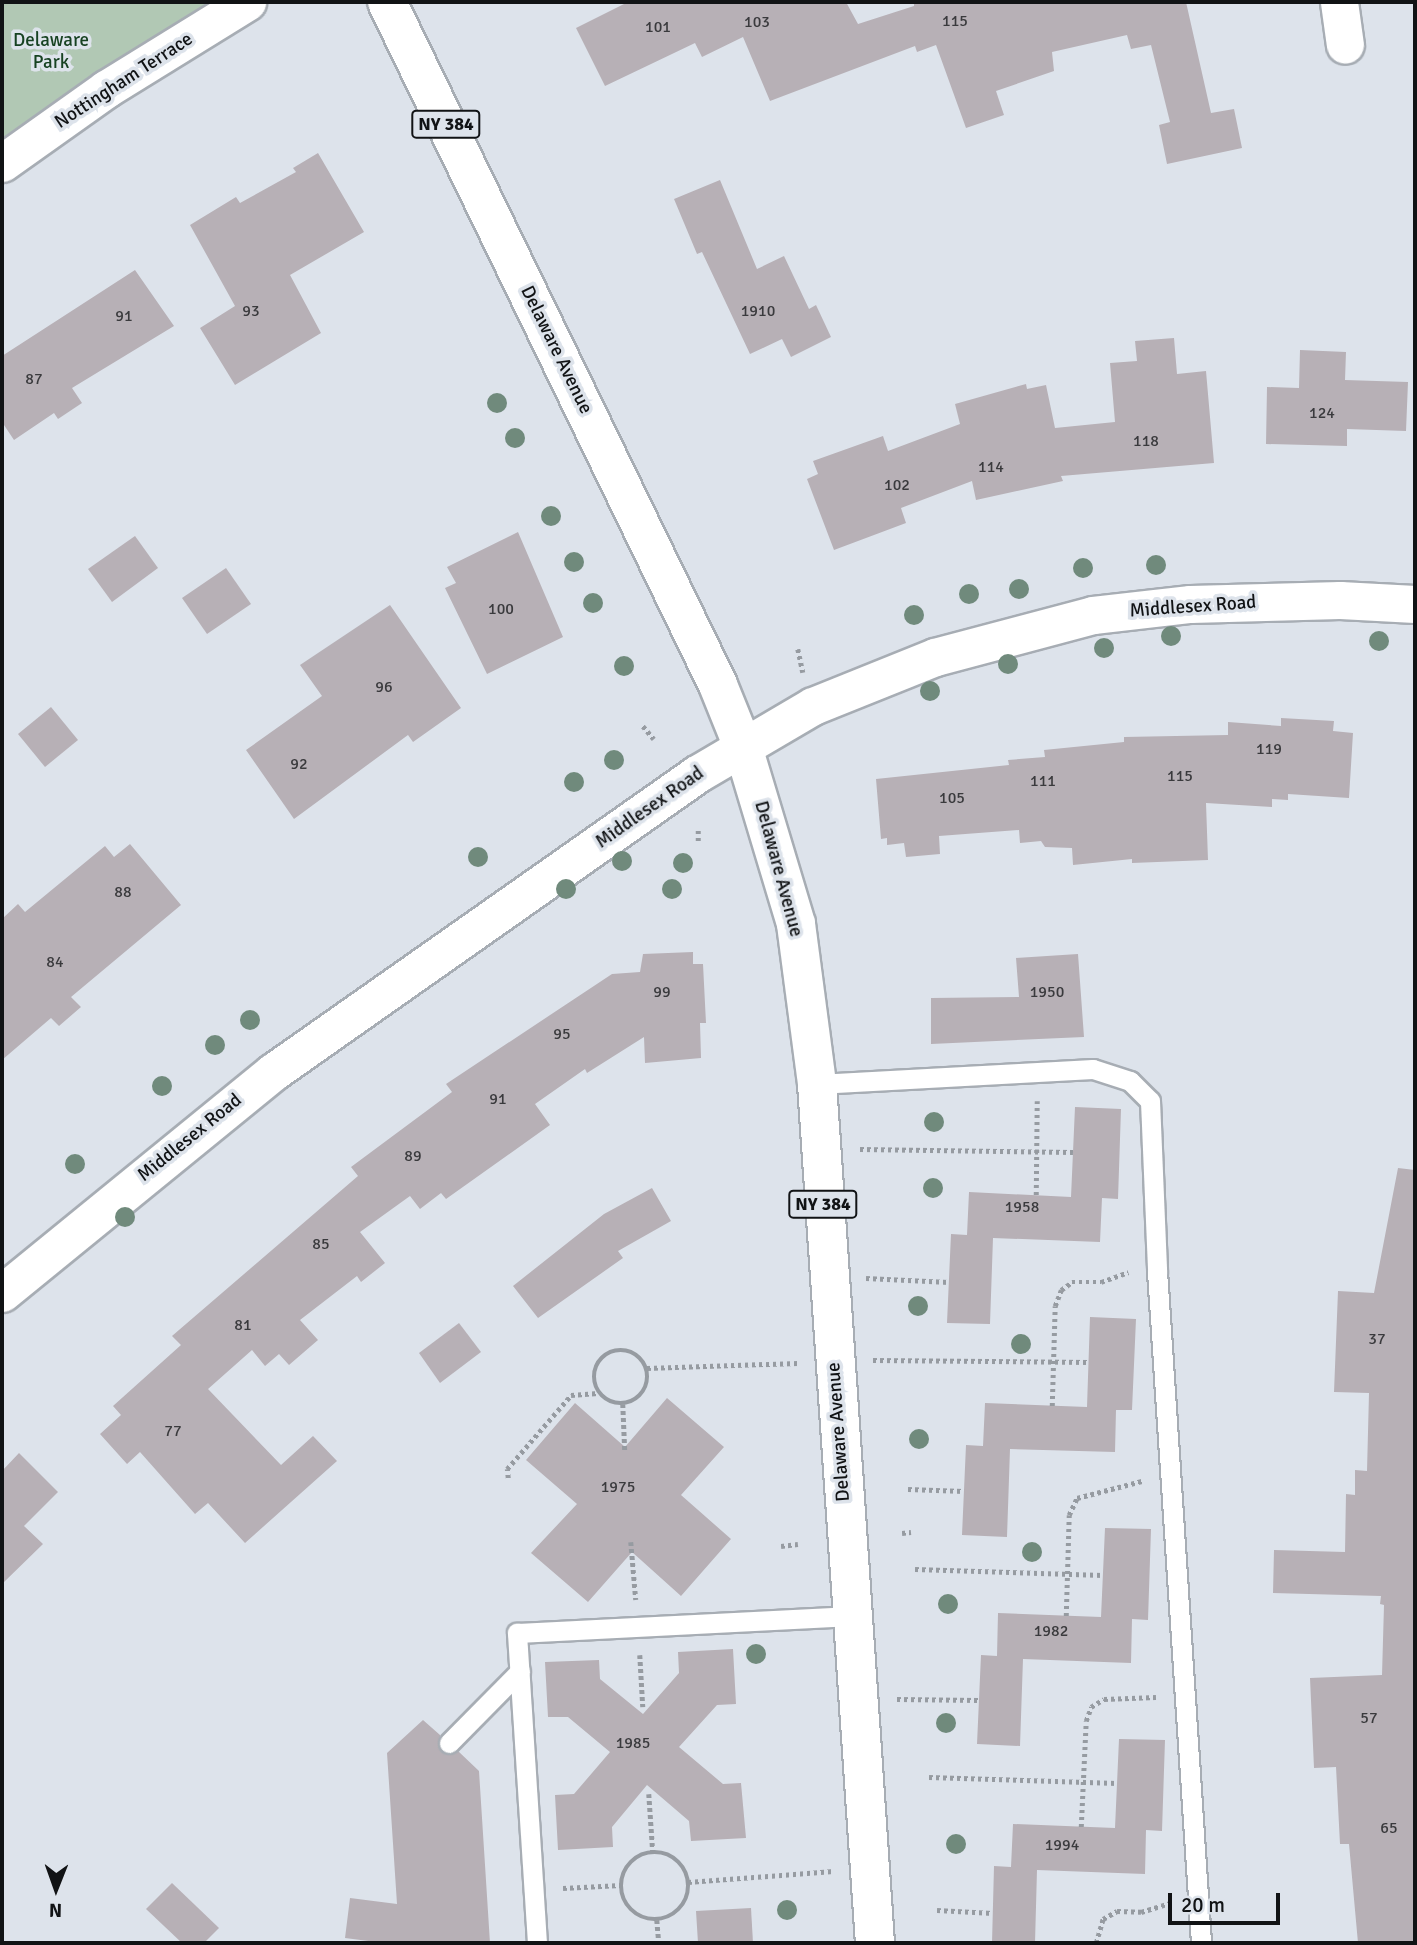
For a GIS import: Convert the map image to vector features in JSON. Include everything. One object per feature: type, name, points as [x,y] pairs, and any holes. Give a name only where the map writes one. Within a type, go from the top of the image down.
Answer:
[{"type":"main road","name":"Delaware Avenue","points":[[387,2],[718,685],[743,747],[796,923],[817,1084],[875,1943]]},
{"type":"street","name":"Nottingham Terrace","points":[[2,163],[107,89],[247,2]]},
{"type":"street","points":[[1339,2],[1345,45]]},
{"type":"street","name":"Middlesex Road","points":[[2,1293],[273,1072],[697,774],[813,706],[935,657],[1068,620],[1190,604],[1340,600],[1415,604]]},
{"type":"lane","points":[[817,1084],[1093,1069],[1130,1081],[1150,1101],[1158,1284],[1201,1943]]},
{"type":"lane","points":[[537,1943],[517,1633],[853,1616]]},
{"type":"lane","points":[[449,1743],[520,1671]]},
{"type":"path","points":[[799,649],[804,673]]},
{"type":"path","points":[[643,726],[654,739]]},
{"type":"path","points":[[698,829],[698,841]]},
{"type":"path","points":[[1036,1195],[1037,1098]]},
{"type":"path","points":[[873,1149],[1073,1152]]},
{"type":"path","points":[[1052,1406],[1055,1306],[1060,1290],[1072,1282],[1101,1282],[1129,1271]]},
{"type":"path","points":[[882,1279],[949,1282]]},
{"type":"path","points":[[598,1393],[593,1376],[606,1354],[631,1351],[647,1368],[781,1364]]},
{"type":"path","points":[[888,1358],[1089,1362]]},
{"type":"path","points":[[508,1478],[507,1469],[571,1395],[598,1393],[623,1404],[640,1397],[645,1389],[647,1368]]},
{"type":"path","points":[[623,1404],[625,1452]]},
{"type":"path","points":[[1066,1616],[1069,1515],[1077,1498],[1143,1480]]},
{"type":"path","points":[[908,1489],[964,1491]]},
{"type":"path","points":[[902,1533],[911,1532]]},
{"type":"path","points":[[631,1542],[634,1575]]},
{"type":"path","points":[[781,1546],[799,1544]]},
{"type":"path","points":[[915,1569],[1103,1575]]},
{"type":"path","points":[[641,1668],[643,1707]]},
{"type":"path","points":[[1081,1827],[1086,1721],[1091,1707],[1104,1699],[1162,1696]]},
{"type":"path","points":[[912,1699],[979,1700]]},
{"type":"path","points":[[929,1777],[1117,1783]]},
{"type":"path","points":[[649,1794],[653,1852]]},
{"type":"path","points":[[653,1852],[680,1864],[688,1882],[688,1892],[677,1911],[657,1919],[636,1914],[623,1896],[621,1885],[627,1866],[653,1852]]},
{"type":"path","points":[[688,1882],[821,1872]]},
{"type":"path","points":[[561,1888],[621,1885]]},
{"type":"path","points":[[1096,1943],[1103,1919],[1117,1910],[1141,1912],[1174,1902]]},
{"type":"path","points":[[937,1910],[993,1913]]},
{"type":"path","points":[[657,1919],[659,1943]]},
{"type":"green space","name":"Delaware Park","points":[[2,2],[224,2],[2,143]]},
{"type":"building","points":[[628,2],[846,2],[858,24],[914,6],[914,2],[1186,2],[1211,113],[1234,109],[1242,148],[1167,164],[1159,125],[1170,122],[1151,45],[1131,49],[1127,35],[1052,52],[1054,71],[996,91],[1004,115],[966,128],[936,45],[917,52],[915,46],[770,101],[743,37],[702,57],[695,43],[605,86],[576,28]]},
{"type":"building","points":[[318,153],[364,232],[290,275],[321,333],[235,385],[200,328],[235,306],[190,225],[236,197],[240,203],[296,172],[293,168]]},
{"type":"building","points":[[720,180],[757,269],[784,256],[809,309],[816,305],[831,337],[791,357],[782,339],[750,354],[702,252],[697,254],[674,199]]},
{"type":"building","points":[[135,270],[174,326],[72,388],[82,403],[58,419],[54,413],[14,440],[2,422],[2,356]]},
{"type":"building","points":[[1174,338],[1177,374],[1206,371],[1214,463],[1061,476],[1063,481],[976,500],[972,481],[901,508],[906,523],[834,550],[807,479],[818,474],[813,461],[883,436],[888,451],[960,424],[955,404],[1026,384],[1027,389],[1046,385],[1055,428],[1115,422],[1110,363],[1137,361],[1135,341]]},
{"type":"building","points":[[1300,350],[1346,352],[1345,380],[1408,382],[1406,431],[1347,429],[1347,446],[1266,444],[1267,387],[1299,388]]},
{"type":"building","points":[[518,532],[563,637],[487,674],[445,588],[456,583],[447,567]]},
{"type":"building","points":[[135,536],[158,568],[112,602],[88,569]]},
{"type":"building","points":[[226,568],[251,604],[207,634],[182,598]]},
{"type":"building","points":[[390,605],[461,708],[413,742],[408,735],[294,819],[246,750],[322,696],[300,665]]},
{"type":"building","points":[[51,707],[78,740],[45,767],[18,734]]},
{"type":"building","points":[[1281,718],[1334,721],[1333,731],[1353,733],[1349,798],[1288,794],[1288,800],[1272,799],[1272,807],[1206,803],[1208,860],[1132,863],[1132,859],[1073,865],[1072,848],[1045,847],[1041,841],[1020,843],[1019,830],[939,836],[940,854],[906,857],[904,843],[887,845],[887,838],[881,839],[876,779],[1009,765],[1008,760],[1045,757],[1044,750],[1124,742],[1124,737],[1228,735],[1228,722],[1281,726]]},
{"type":"building","points":[[130,844],[181,905],[71,997],[81,1007],[59,1026],[51,1018],[2,1060],[2,919],[18,904],[25,912],[105,846],[114,857]]},
{"type":"building","points":[[693,952],[693,964],[703,964],[706,1023],[700,1023],[701,1058],[645,1063],[644,1037],[587,1073],[585,1069],[535,1104],[550,1125],[446,1199],[441,1193],[420,1209],[410,1196],[360,1232],[385,1263],[361,1282],[357,1276],[300,1320],[318,1340],[289,1365],[279,1354],[265,1366],[252,1350],[208,1389],[281,1465],[313,1436],[337,1461],[245,1543],[208,1503],[195,1514],[140,1452],[127,1464],[100,1434],[121,1415],[113,1406],[181,1345],[172,1336],[358,1176],[351,1167],[452,1092],[446,1084],[612,974],[640,972],[643,954]]},
{"type":"building","points":[[1078,954],[1084,1037],[931,1044],[931,998],[1019,997],[1016,958]]},
{"type":"building","points":[[1075,1107],[1121,1109],[1118,1199],[1102,1198],[1100,1242],[993,1238],[990,1324],[947,1323],[951,1234],[967,1235],[969,1192],[1071,1197]]},
{"type":"building","points":[[1398,1168],[1415,1170],[1415,1943],[1358,1943],[1349,1844],[1340,1844],[1336,1767],[1314,1768],[1310,1678],[1382,1675],[1384,1605],[1380,1604],[1381,1596],[1273,1593],[1274,1550],[1345,1552],[1346,1494],[1355,1495],[1355,1470],[1367,1471],[1369,1393],[1334,1392],[1338,1291],[1374,1293]]},
{"type":"building","points":[[652,1188],[671,1221],[618,1251],[623,1258],[538,1318],[513,1286],[604,1214]]},
{"type":"building","points":[[1090,1317],[1136,1319],[1132,1410],[1116,1410],[1115,1452],[1010,1449],[1007,1537],[962,1535],[966,1445],[983,1446],[985,1403],[1087,1407]]},
{"type":"building","points":[[459,1323],[481,1352],[440,1383],[419,1353]]},
{"type":"building","points":[[667,1398],[724,1447],[681,1495],[731,1539],[681,1596],[632,1552],[588,1602],[531,1553],[577,1504],[526,1460],[575,1403],[625,1447]]},
{"type":"building","points":[[19,1453],[58,1492],[24,1526],[43,1544],[2,1584],[2,1471]]},
{"type":"building","points":[[1105,1528],[1151,1529],[1148,1620],[1132,1619],[1131,1663],[1023,1659],[1020,1746],[977,1744],[981,1655],[997,1656],[998,1613],[1101,1617]]},
{"type":"building","points":[[733,1649],[736,1704],[717,1705],[679,1747],[723,1784],[741,1783],[746,1838],[691,1841],[689,1821],[647,1785],[612,1827],[613,1847],[558,1850],[555,1795],[574,1794],[610,1752],[568,1717],[548,1717],[545,1662],[599,1660],[600,1679],[643,1714],[679,1673],[678,1652]]},
{"type":"building","points":[[423,1720],[440,1735],[441,1752],[458,1751],[479,1771],[490,1943],[384,1943],[345,1938],[350,1898],[397,1904],[387,1753]]},
{"type":"building","points":[[1119,1739],[1165,1740],[1162,1831],[1146,1830],[1145,1874],[1037,1870],[1035,1943],[992,1943],[994,1866],[1011,1867],[1013,1824],[1115,1828]]},
{"type":"building","points":[[172,1883],[219,1928],[204,1943],[182,1943],[146,1909]]},
{"type":"building","points":[[751,1908],[753,1943],[698,1943],[696,1911]]}]
